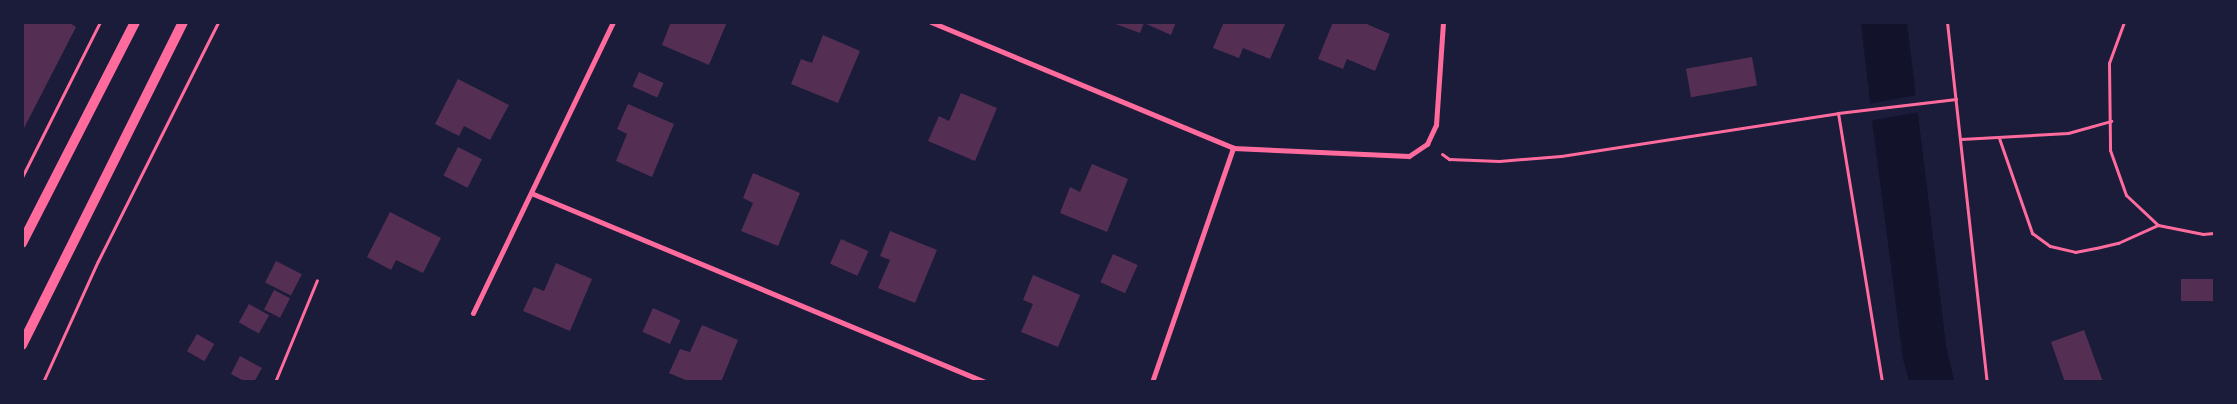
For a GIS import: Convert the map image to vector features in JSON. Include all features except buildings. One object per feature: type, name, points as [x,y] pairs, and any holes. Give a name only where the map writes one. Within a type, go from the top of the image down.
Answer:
[{"type":"main road","points":[[22,243],[135,22]]},
{"type":"main road","points":[[22,345],[183,22]]},
{"type":"street","points":[[474,312],[613,22]]},
{"type":"street","points":[[931,22],[1233,148],[1409,156],[1427,144],[1436,125],[1444,22]]},
{"type":"street","points":[[1152,382],[1233,148]]},
{"type":"street","points":[[531,193],[985,382]]},
{"type":"path","points":[[22,177],[100,22]]},
{"type":"path","points":[[43,382],[98,261],[218,22]]},
{"type":"path","points":[[1947,22],[1987,382]]},
{"type":"path","points":[[2124,22],[2109,63],[2110,150],[2126,195],[2158,225],[2203,234],[2214,233]]},
{"type":"path","points":[[1427,144],[1450,159],[1499,161],[1543,158],[1856,110],[1927,103],[1956,98]]},
{"type":"path","points":[[1838,113],[1882,382]]},
{"type":"path","points":[[1961,139],[2068,133],[2110,121]]},
{"type":"path","points":[[1999,138],[2032,233],[2050,246],[2075,252],[2096,248],[2118,242],[2158,225]]},
{"type":"path","points":[[275,382],[317,280]]},
{"type":"shaded area","points":[[1861,23],[1907,23],[1946,345],[1954,381],[1909,381],[1903,359]]},
{"type":"pier","points":[[1918,95],[1921,112],[1871,121],[1868,104]]}]
